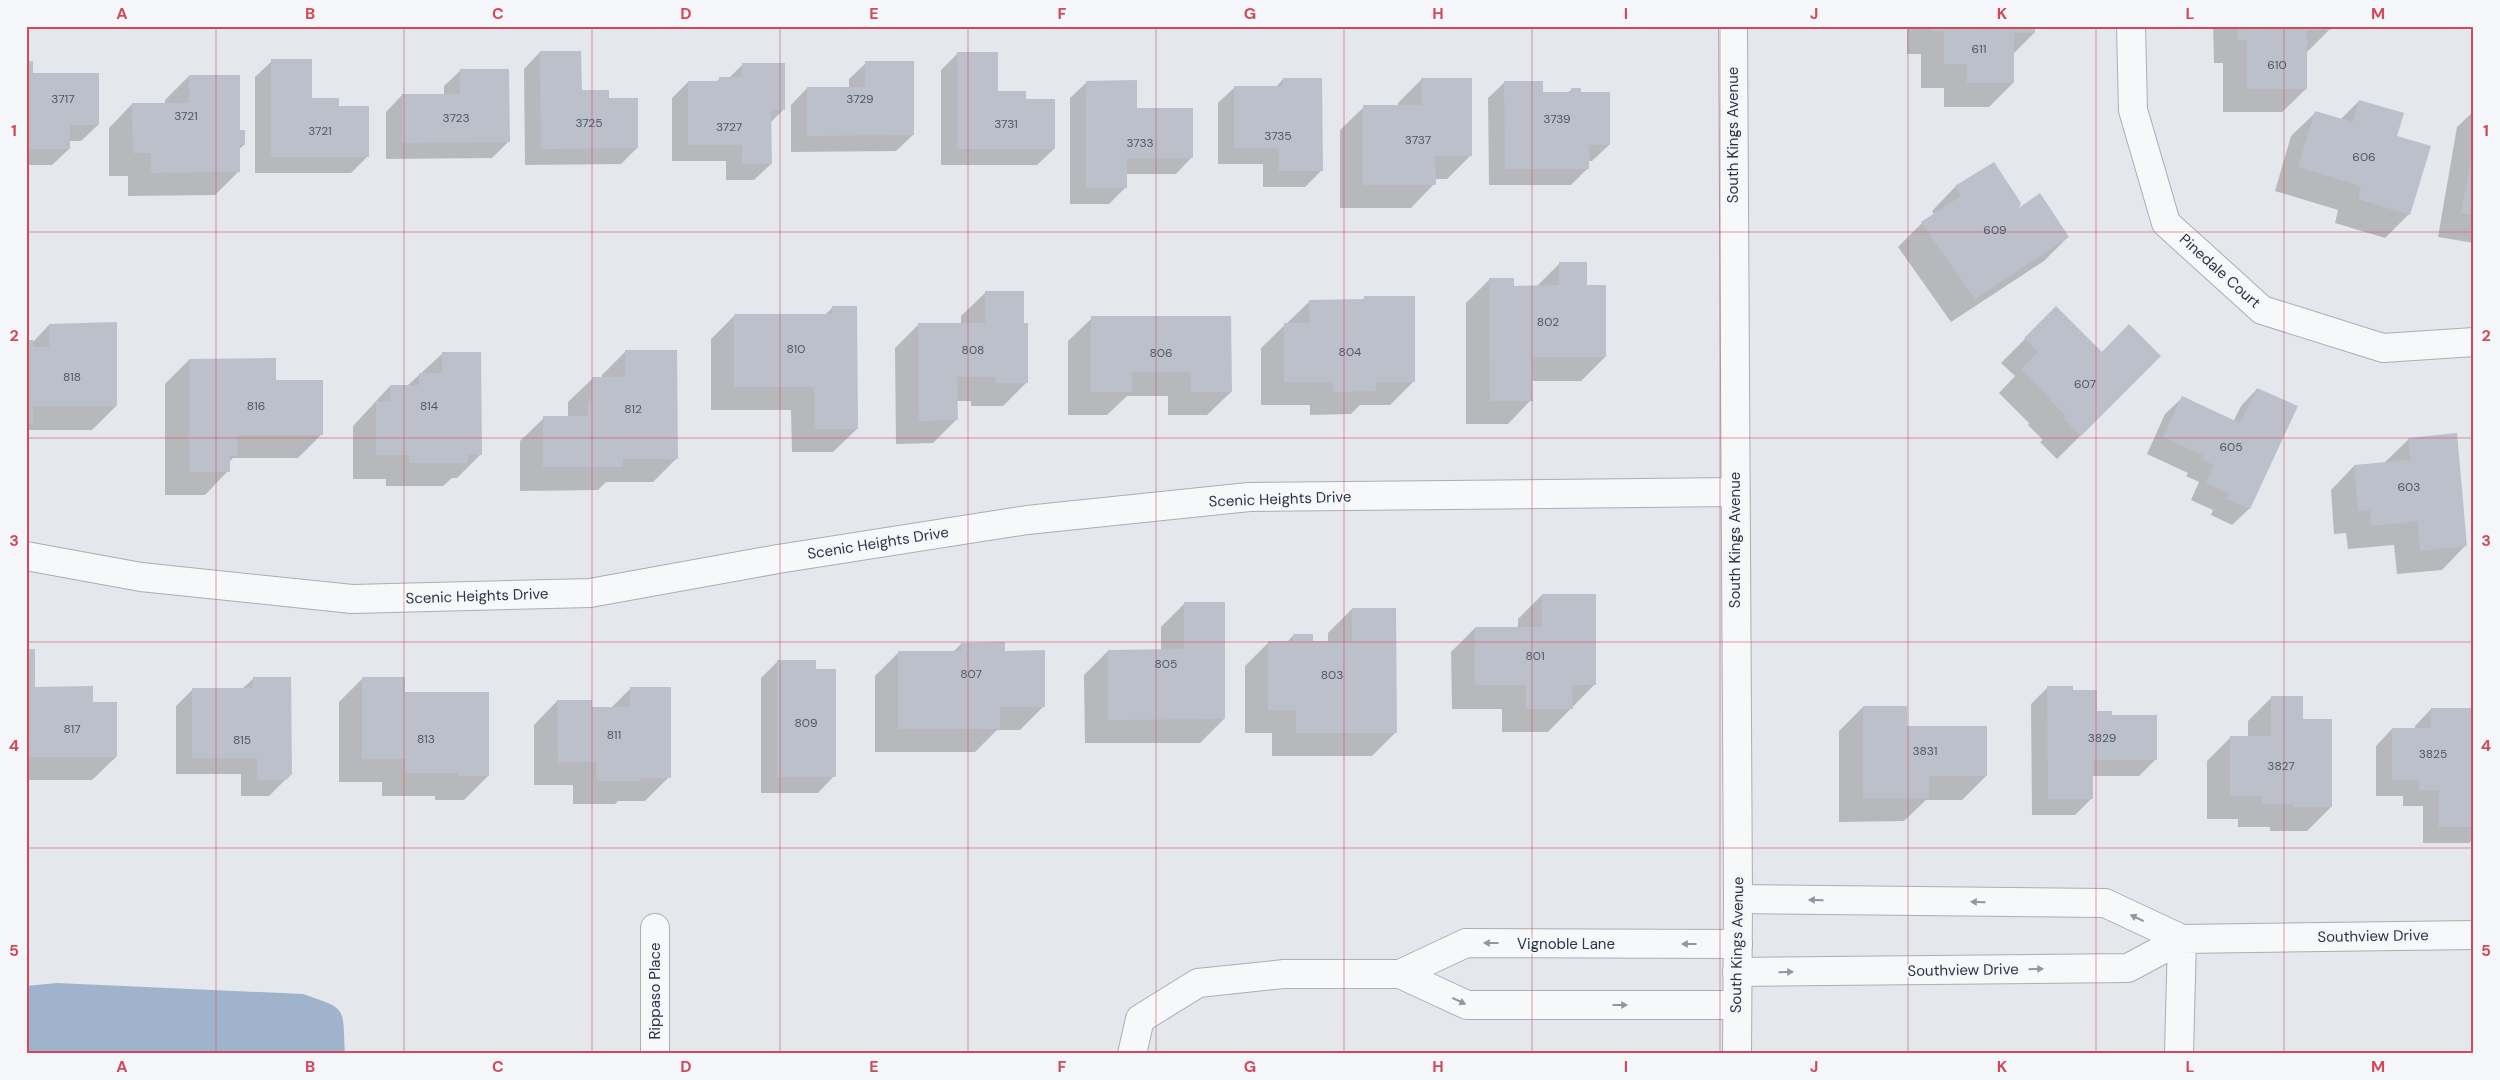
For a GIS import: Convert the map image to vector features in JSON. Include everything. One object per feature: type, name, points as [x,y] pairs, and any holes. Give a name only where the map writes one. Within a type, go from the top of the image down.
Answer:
[{"type":"street","name":"South Kings Avenue","points":[[1733,26],[1734,492],[1738,899],[1737,1054]]},
{"type":"street","name":"Pinedale Court","points":[[2131,26],[2133,110],[2166,223],[2262,310],[2383,348],[2474,342]]},
{"type":"street","name":"Scenic Heights Drive","points":[[26,556],[141,578],[352,600],[590,593],[778,559],[1028,520],[1250,497],[1734,492]]},
{"type":"street","name":"Southview Drive","points":[[1738,899],[2105,903],[2182,939],[2474,935]]},
{"type":"street","name":"Rippaso Place","points":[[655,928],[655,1054]]},
{"type":"street","name":"Southview Drive","points":[[1737,972],[2128,968],[2182,939]]},
{"type":"street","points":[[2179,1054],[2182,939]]},
{"type":"street","name":"Vignoble Lane","points":[[1400,974],[1466,943],[1738,944]]},
{"type":"street","name":"Vignoble Lane","points":[[1132,1054],[1140,1019],[1198,984],[1284,974],[1400,974],[1467,1005],[1736,1005]]},
{"type":"water","points":[[57,983],[303,994],[329,1003],[340,1012],[343,1018],[345,1054],[26,1054],[26,986]]},
{"type":"building","points":[[1930,26],[2035,26],[2035,33],[2014,33],[2014,83],[1967,83],[1967,64],[1944,64],[1944,31],[1930,31]]},
{"type":"building","points":[[2237,26],[2331,26],[2331,30],[2307,30],[2307,89],[2247,89],[2247,40],[2237,40]]},
{"type":"building","points":[[540,51],[581,51],[582,90],[609,90],[609,98],[638,98],[638,148],[541,149]]},
{"type":"building","points":[[957,52],[998,52],[998,91],[1026,91],[1026,99],[1055,99],[1055,149],[957,149]]},
{"type":"building","points":[[271,59],[312,59],[312,98],[339,98],[339,106],[369,106],[369,157],[271,157]]},
{"type":"building","points":[[26,61],[33,61],[33,73],[99,73],[99,125],[70,125],[70,149],[26,149]]},
{"type":"building","points":[[865,61],[914,61],[914,135],[807,136],[807,87],[865,87]]},
{"type":"building","points":[[742,63],[785,63],[785,110],[771,110],[772,164],[742,164],[742,145],[688,145],[688,81],[719,81],[719,77],[742,77]]},
{"type":"building","points":[[460,69],[509,69],[510,142],[402,143],[402,94],[460,94]]},
{"type":"building","points":[[189,75],[240,75],[240,130],[245,130],[245,145],[240,145],[240,172],[151,173],[151,153],[133,153],[132,103],[189,103]]},
{"type":"building","points":[[1283,78],[1322,78],[1323,171],[1279,171],[1279,148],[1234,148],[1234,86],[1283,86]]},
{"type":"building","points":[[1421,78],[1472,78],[1472,156],[1435,156],[1436,185],[1363,185],[1363,105],[1422,105]]},
{"type":"building","points":[[1137,80],[1137,108],[1193,108],[1193,158],[1127,158],[1127,188],[1086,188],[1086,81]]},
{"type":"building","points":[[1504,81],[1543,81],[1543,92],[1571,92],[1571,88],[1581,88],[1581,92],[1610,92],[1610,145],[1589,145],[1589,169],[1505,169]]},
{"type":"building","points":[[2359,100],[2404,113],[2397,136],[2431,146],[2410,215],[2358,199],[2361,186],[2298,167],[2315,111],[2353,122]]},
{"type":"building","points":[[2474,147],[2474,216],[2461,213]]},
{"type":"building","points":[[1994,162],[2021,203],[2019,208],[2040,193],[2069,237],[1975,299],[1921,222],[1961,196],[1955,186]]},
{"type":"building","points":[[1559,262],[1587,262],[1587,285],[1606,285],[1606,357],[1532,357],[1533,401],[1490,401],[1489,278],[1514,278],[1514,286],[1559,285]]},
{"type":"building","points":[[985,291],[1024,291],[1024,323],[1028,323],[1028,383],[995,383],[995,377],[957,377],[958,420],[919,421],[918,323],[985,323]]},
{"type":"building","points":[[1364,296],[1415,296],[1415,382],[1376,382],[1376,391],[1333,392],[1333,382],[1284,382],[1284,323],[1309,323],[1309,300],[1364,299]]},
{"type":"building","points":[[832,306],[857,306],[858,429],[815,429],[814,387],[734,387],[734,314],[832,314]]},
{"type":"building","points":[[2056,306],[2102,352],[2129,324],[2161,356],[2081,436],[2063,418],[2066,416],[2050,400],[2052,399],[2021,369],[2038,352],[2024,338]]},
{"type":"building","points":[[1091,316],[1231,316],[1232,392],[1191,392],[1191,372],[1132,372],[1132,392],[1091,392]]},
{"type":"building","points":[[117,322],[117,406],[33,406],[33,424],[26,424],[26,340],[33,340],[33,347],[49,347],[49,324]]},
{"type":"building","points":[[625,350],[677,350],[678,459],[623,459],[623,467],[543,467],[543,416],[588,416],[588,401],[592,401],[592,377],[625,377]]},
{"type":"building","points":[[442,352],[481,352],[482,455],[468,455],[468,463],[409,463],[409,455],[376,455],[376,401],[390,401],[390,385],[419,385],[419,373],[442,373]]},
{"type":"building","points":[[276,358],[276,380],[323,380],[323,435],[237,435],[237,456],[230,456],[230,472],[189,472],[189,359]]},
{"type":"building","points":[[2257,388],[2298,406],[2250,509],[2226,499],[2229,494],[2206,483],[2214,465],[2202,460],[2204,456],[2163,437],[2182,396],[2240,423]]},
{"type":"building","points":[[2457,433],[2467,546],[2420,551],[2418,521],[2371,526],[2370,510],[2358,511],[2354,465],[2408,460],[2411,463],[2408,438]]},
{"type":"building","points":[[1542,594],[1596,594],[1596,685],[1572,685],[1573,709],[1526,709],[1526,685],[1475,685],[1475,627],[1542,627]]},
{"type":"building","points":[[1184,602],[1225,602],[1225,719],[1108,720],[1108,650],[1184,649]]},
{"type":"building","points":[[1352,608],[1396,608],[1397,733],[1296,733],[1296,710],[1268,710],[1268,641],[1293,641],[1293,634],[1313,634],[1313,641],[1352,641]]},
{"type":"building","points":[[1005,642],[1005,651],[1045,650],[1045,707],[1000,707],[1000,729],[898,729],[898,651],[961,651],[961,643]]},
{"type":"building","points":[[26,649],[35,649],[35,687],[93,686],[93,702],[117,702],[117,757],[26,757]]},
{"type":"building","points":[[777,660],[816,660],[816,669],[836,669],[836,777],[777,777]]},
{"type":"building","points":[[253,677],[291,677],[292,774],[286,780],[257,780],[257,758],[192,758],[192,688],[253,688]]},
{"type":"building","points":[[362,677],[405,677],[405,692],[489,692],[489,776],[458,776],[458,773],[405,773],[405,759],[362,759]]},
{"type":"building","points":[[2047,686],[2073,686],[2073,690],[2097,690],[2097,711],[2112,711],[2112,715],[2157,715],[2157,760],[2093,760],[2093,799],[2048,799]]},
{"type":"building","points":[[630,687],[671,687],[671,778],[640,778],[640,781],[597,781],[596,762],[558,762],[557,700],[592,700],[592,707],[630,707]]},
{"type":"building","points":[[2271,696],[2303,696],[2303,719],[2332,719],[2332,807],[2293,807],[2293,804],[2262,804],[2262,796],[2230,796],[2230,736],[2271,736]]},
{"type":"building","points":[[1863,706],[1907,706],[1907,726],[1987,726],[1987,776],[1929,776],[1929,798],[1863,798]]},
{"type":"building","points":[[2431,708],[2472,708],[2474,827],[2439,827],[2439,790],[2419,790],[2419,780],[2392,780],[2392,728],[2431,728]]}]
